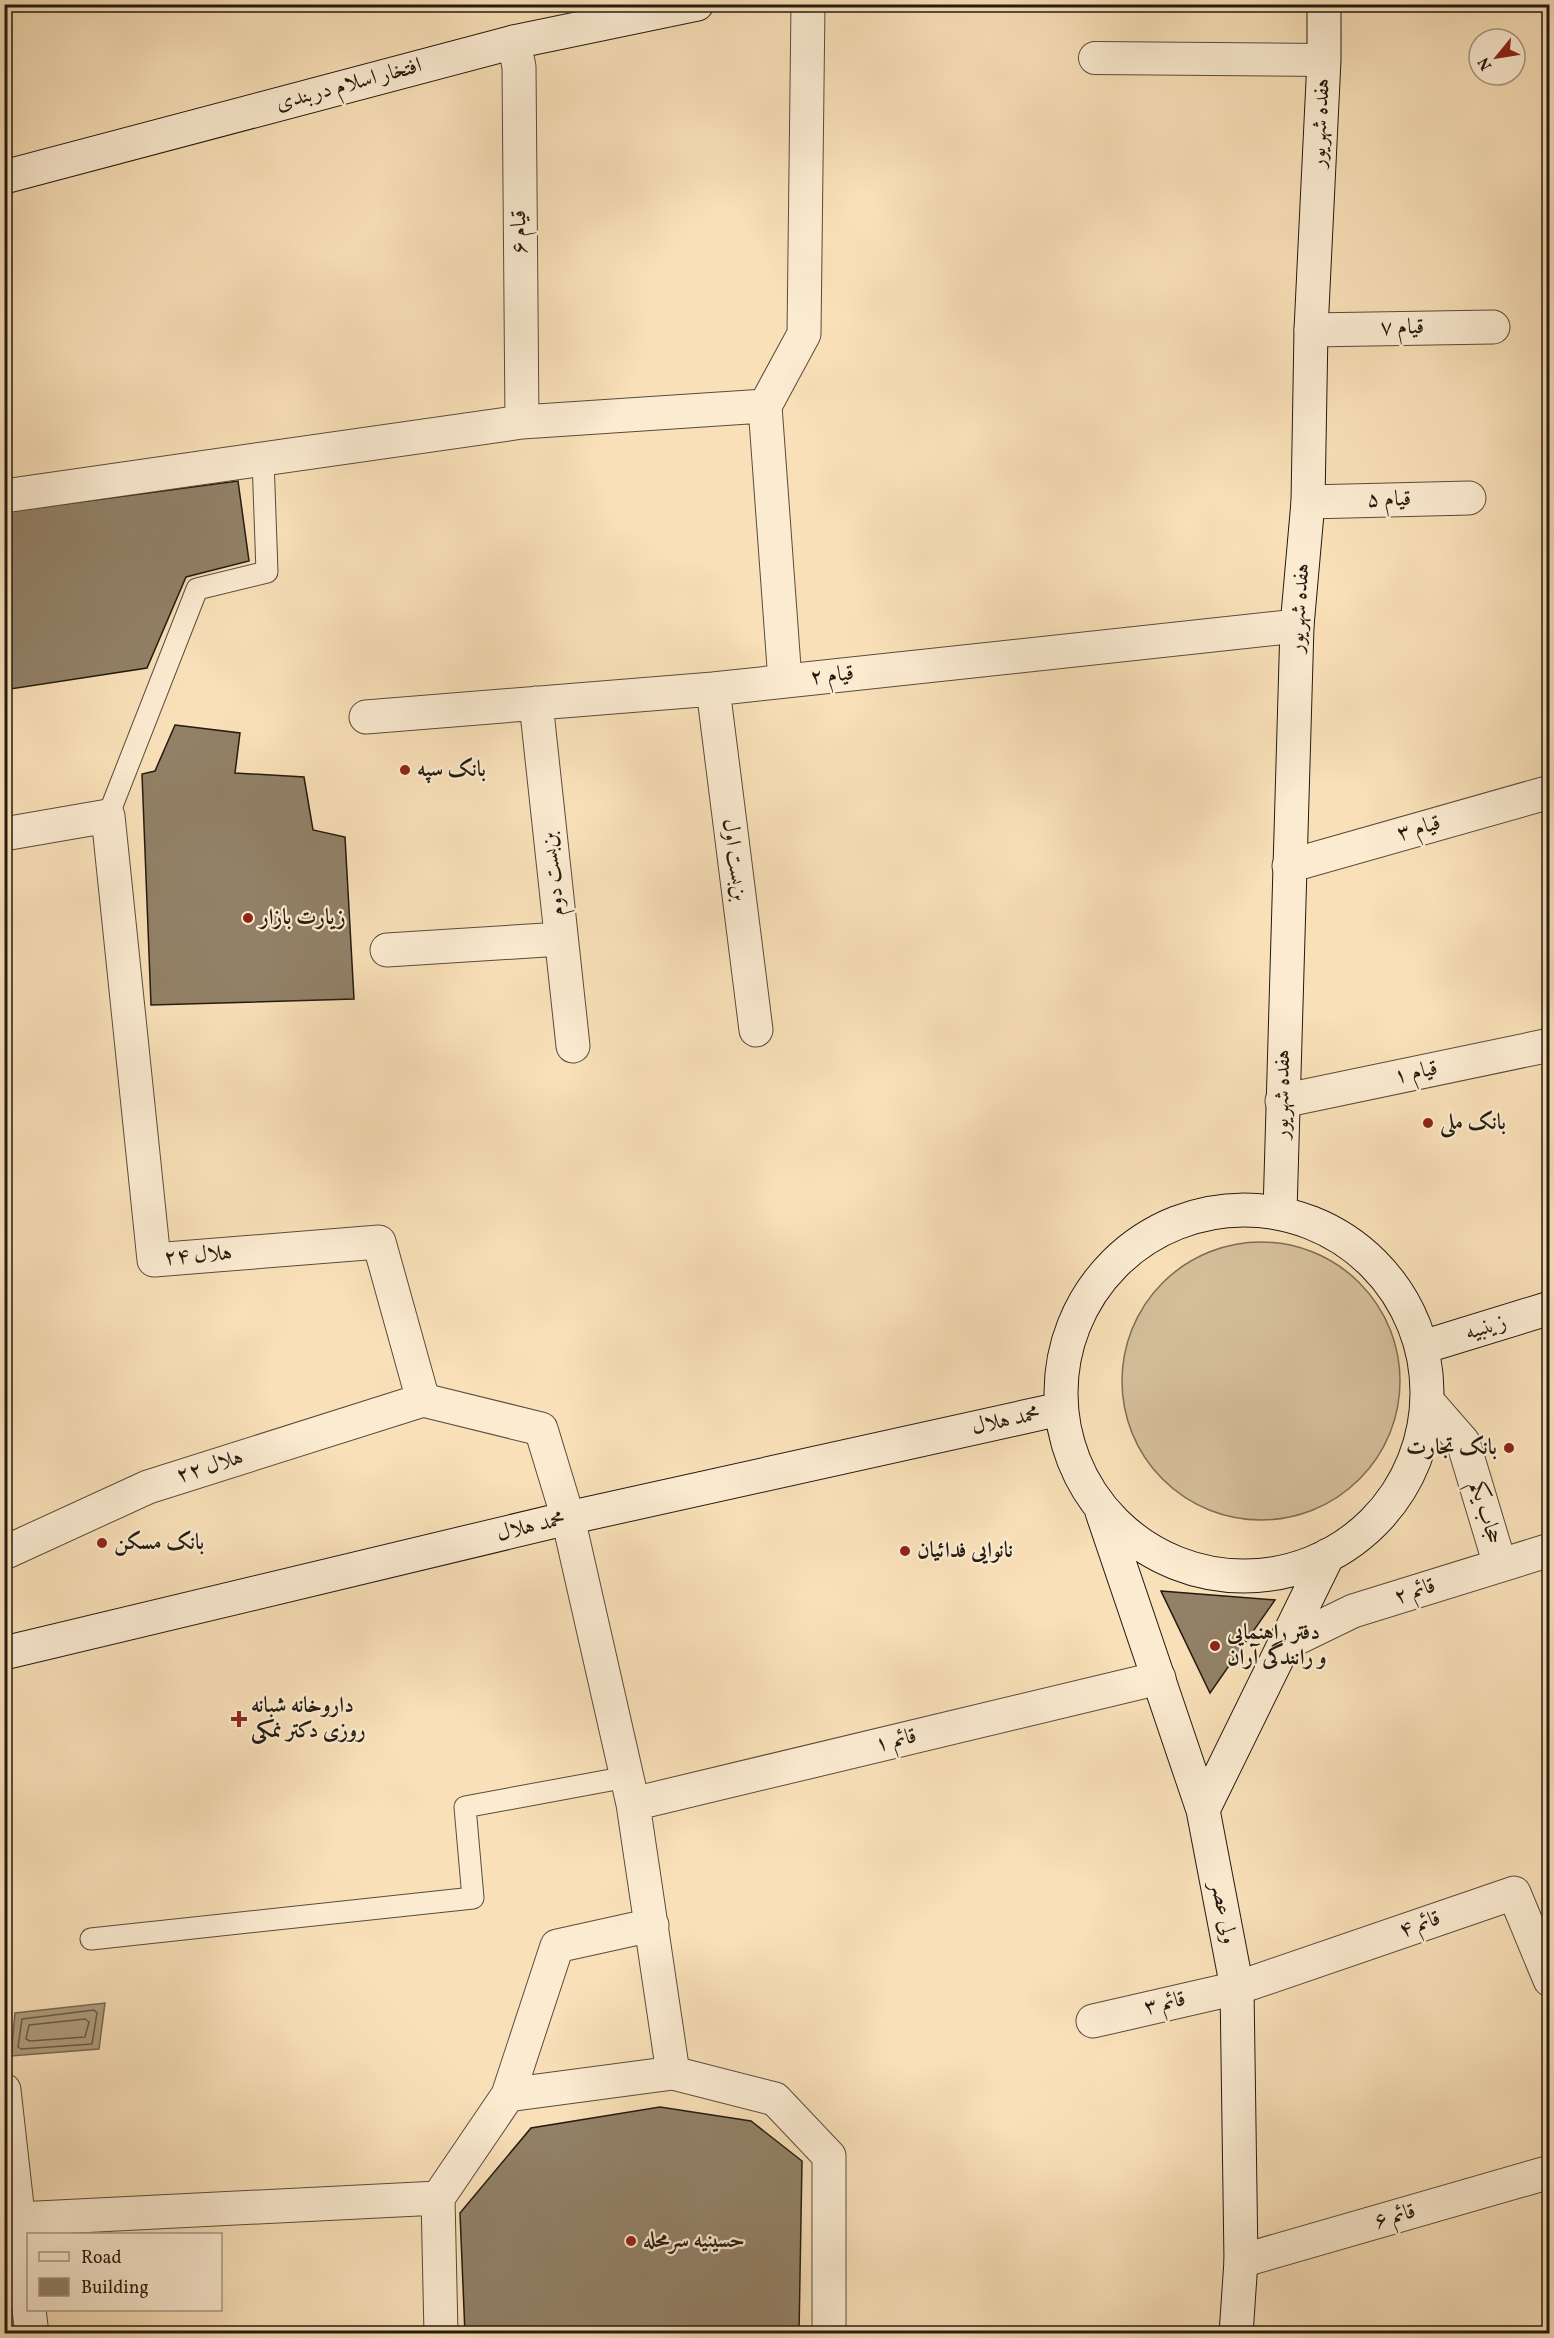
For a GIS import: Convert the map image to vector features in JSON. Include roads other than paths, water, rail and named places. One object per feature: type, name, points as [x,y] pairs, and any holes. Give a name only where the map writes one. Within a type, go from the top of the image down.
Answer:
[{"type":"street","name":"افتخار اسلام دربندی","points":[[4,177],[514,42],[697,4]]},
{"type":"street","points":[[785,681],[765,406],[804,334],[808,4]]},
{"type":"street","name":"هفده شهریور","points":[[1280,1212],[1297,626],[1308,502],[1311,330],[1324,60],[1324,4]]},
{"type":"street","name":"قیام ۶","points":[[514,42],[519,68],[522,422]]},
{"type":"street","points":[[1095,58],[1324,60]]},
{"type":"street","name":"قیام ۷","points":[[1311,330],[1493,327]]},
{"type":"street","points":[[4,496],[522,422],[765,406]]},
{"type":"street","name":"قیام ۵","points":[[1308,502],[1469,498]]},
{"type":"street","name":"قیام ۲","points":[[366,717],[713,689],[1297,626]]},
{"type":"street","name":"بن‌بست اول","points":[[713,689],[756,1030]]},
{"type":"street","name":"بن‌بست دوم","points":[[536,703],[573,1046]]},
{"type":"street","name":"قیام ۳","points":[[1289,866],[1550,792]]},
{"type":"street","points":[[4,834],[108,816]]},
{"type":"street","name":"هلال ۲۴","points":[[108,816],[154,1260],[379,1242],[423,1400]]},
{"type":"street","points":[[387,950],[561,939]]},
{"type":"street","name":"قیام ۱","points":[[1282,1101],[1550,1045]]},
{"type":"street","points":[[1224,1209],[1280,1212],[1329,1229],[1371,1259],[1403,1299],[1423,1347],[1429,1403],[1418,1457],[1391,1506],[1351,1544],[1302,1569],[1248,1578],[1193,1570],[1143,1547],[1102,1510],[1074,1463],[1060,1409],[1064,1352],[1085,1299],[1121,1255],[1169,1224],[1224,1209]]},
{"type":"street","name":"زینبیه","points":[[1423,1347],[1550,1308]]},
{"type":"street","points":[[423,1400],[541,1429],[568,1518],[630,1790],[673,2073]]},
{"type":"street","name":"هلال ۲۲","points":[[4,1553],[148,1487],[423,1400]]},
{"type":"street","name":"حجاب یکم","points":[[1429,1403],[1463,1442],[1500,1565]]},
{"type":"street","name":"محمد هلال","points":[[4,1653],[568,1518],[1060,1409]]},
{"type":"street","name":"ولی عصر","points":[[1102,1510],[1203,1810],[1237,1988],[1241,2261],[1236,2334]]},
{"type":"street","name":"قائم ۲","points":[[1285,1644],[1353,1611],[1550,1550]]},
{"type":"street","points":[[1203,1810],[1328,1555]]},
{"type":"street","name":"قائم ۱","points":[[630,1790],[1159,1678]]},
{"type":"street","name":"قائم ۴","points":[[1237,1988],[1514,1893],[1550,1980]]},
{"type":"street","points":[[441,2334],[438,2198],[508,2095],[557,1946],[652,1925]]},
{"type":"street","name":"قائم ۳","points":[[1093,2021],[1237,1988]]},
{"type":"street","points":[[508,2095],[673,2073],[775,2099],[829,2156],[829,2334]]},
{"type":"street","points":[[4,2090],[27,2296]]},
{"type":"street","name":"قائم ۶","points":[[1241,2261],[1550,2172]]},
{"type":"street","points":[[18,2219],[438,2198]]},
{"type":"street","points":[[29,2311],[32,2334]]},
{"type":"lane","points":[[108,816],[197,589],[267,572],[263,459]]},
{"type":"lane","points":[[91,1939],[473,1898],[465,1807],[630,1790]]},
{"type":"water","points":[[105,2003],[99,2049],[11,2056],[15,2013]]},
{"type":"place","name":"بانک سپه","points":[[405,770]]},
{"type":"place","name":"زیارت بازار","points":[[248,918]]},
{"type":"place","name":"بانک ملی","points":[[1428,1123]]},
{"type":"place","name":"بانک تجارت","points":[[1509,1448]]},
{"type":"place","name":"بانک مسکن","points":[[102,1543]]},
{"type":"place","name":"نانوایی فدائیان","points":[[905,1551]]},
{"type":"place","name":"دفتر راهنمایی و رانندگی آران","points":[[1215,1646]]},
{"type":"place","name":"داروخانه شبانه روزی دکتر نمکی","points":[[239,1719]]},
{"type":"place","name":"حسینیه سرمحله","points":[[631,2241]]}]
